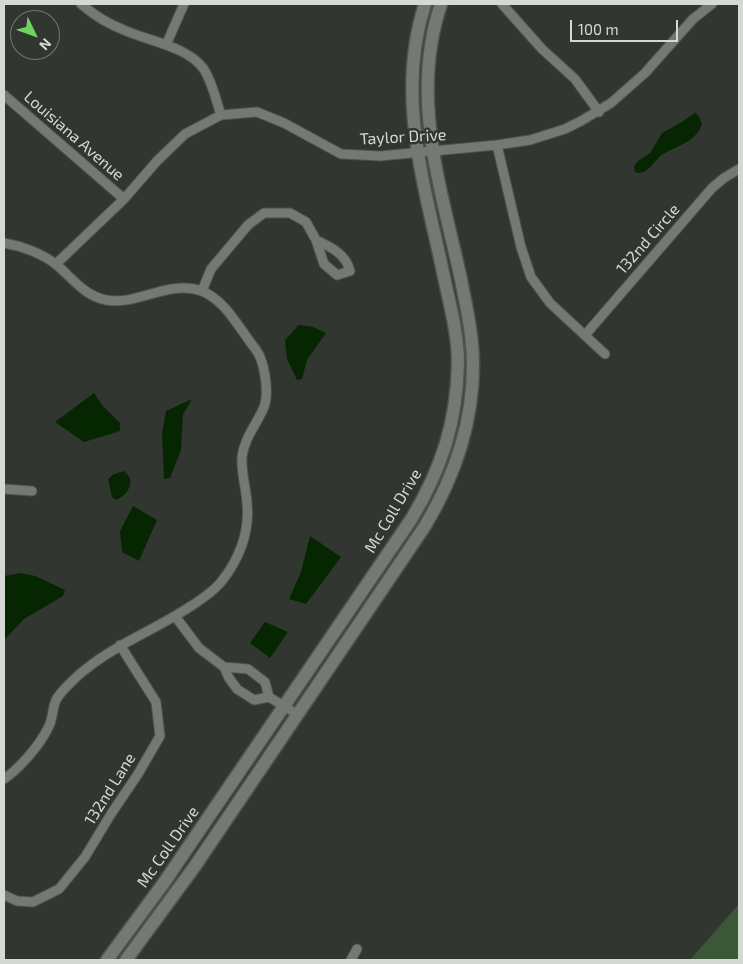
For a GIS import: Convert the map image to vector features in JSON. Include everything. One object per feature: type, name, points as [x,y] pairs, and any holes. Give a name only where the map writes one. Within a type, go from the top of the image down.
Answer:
[{"type":"main road","name":"Mc Coll Drive","points":[[107,960],[163,884],[412,518],[436,473],[451,429],[457,387],[457,345],[449,297],[418,153],[412,108],[412,75],[416,42],[425,4]]},
{"type":"main road","name":"Mc Coll Drive","points":[[126,960],[195,866],[425,526],[450,479],[465,433],[472,381],[470,329],[433,151],[427,108],[427,77],[431,43],[441,4]]},
{"type":"street","points":[[81,4],[108,23],[190,56],[202,68],[211,84],[221,115]]},
{"type":"street","points":[[166,45],[184,4]]},
{"type":"street","points":[[502,4],[542,49],[575,80],[599,112]]},
{"type":"street","name":"Taylor Drive","points":[[56,264],[124,200],[157,161],[185,134],[221,115],[256,112],[284,123],[341,154],[380,156],[530,140],[565,129],[599,112],[634,83],[707,5]]},
{"type":"street","name":"Louisiana Avenue","points":[[4,95],[124,200]]},
{"type":"street","points":[[497,145],[520,247],[531,276],[550,303],[586,334],[605,354]]},
{"type":"street","name":"132nd Circle","points":[[586,334],[712,188],[739,169]]},
{"type":"street","points":[[202,291],[211,270],[248,225],[264,213],[290,213],[306,222],[316,240]]},
{"type":"street","points":[[4,243],[24,247],[56,264],[81,288],[93,296],[106,300],[124,300],[165,290],[183,288],[202,291],[226,308],[260,356],[266,381],[265,406],[248,437],[242,454],[241,470],[248,504],[246,528],[238,557],[220,583],[202,599],[175,616],[120,645],[85,670],[57,698],[48,728],[12,773],[4,779]]},
{"type":"street","points":[[4,489],[32,491]]},
{"type":"street","points":[[175,616],[199,648],[224,667],[229,678],[238,689],[254,700],[269,697],[297,714]]},
{"type":"street","name":"132nd Lane","points":[[4,895],[17,901],[33,902],[59,889],[86,858],[160,736],[156,702],[120,645]]},
{"type":"street","points":[[224,667],[248,669],[265,682],[269,697]]},
{"type":"street","points":[[351,960],[357,949]]},
{"type":"shaded area","points":[[695,113],[702,123],[700,129],[692,138],[663,154],[647,170],[639,173],[635,172],[634,166],[650,153],[662,133]]},
{"type":"shaded area","points":[[299,325],[313,327],[326,333],[307,360],[302,379],[297,380],[287,359],[285,340]]},
{"type":"shaded area","points":[[94,393],[102,405],[120,423],[120,431],[84,442],[55,422]]},
{"type":"shaded area","points":[[192,399],[183,415],[181,450],[170,478],[164,479],[162,434],[166,411]]},
{"type":"shaded area","points":[[124,471],[130,479],[129,487],[124,495],[116,500],[112,497],[108,479],[114,474]]},
{"type":"shaded area","points":[[133,506],[157,520],[139,561],[122,552],[120,531]]},
{"type":"shaded area","points":[[310,536],[341,557],[306,604],[289,599],[301,572]]},
{"type":"shaded area","points":[[21,573],[35,576],[65,590],[63,596],[24,619],[4,640],[4,576]]},
{"type":"shaded area","points":[[265,622],[288,632],[270,658],[250,643]]},
{"type":"shaded area","points":[[739,904],[739,960],[690,960]]}]
